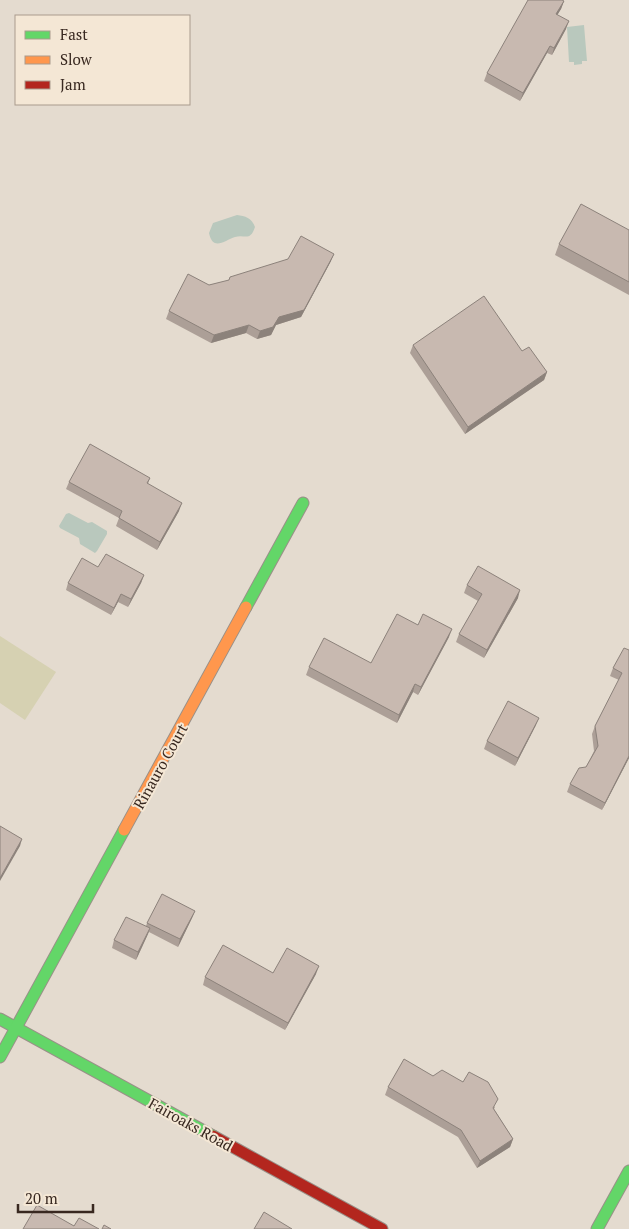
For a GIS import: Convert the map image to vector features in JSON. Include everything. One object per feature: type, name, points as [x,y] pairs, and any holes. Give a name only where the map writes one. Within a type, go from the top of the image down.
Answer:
[{"type":"street","name":"Rinauro Court","points":[[0,1057],[303,503]]},
{"type":"street","name":"Fairoaks Road","points":[[0,1019],[382,1229]]},
{"type":"street","points":[[597,1229],[629,1171]]},
{"type":"shaded area","points":[[584,25],[587,61],[574,65],[574,62],[569,62],[567,27]]},
{"type":"shaded area","points":[[237,215],[252,221],[255,227],[253,232],[249,236],[239,236],[220,243],[213,242],[209,233],[213,223]]},
{"type":"shaded area","points":[[69,513],[88,523],[92,522],[107,531],[95,553],[80,544],[79,538],[60,528],[59,526],[66,514]]},
{"type":"shaded area","points":[[0,636],[56,672],[25,720],[0,703]]},
{"type":"building","points":[[528,0],[564,1],[556,14],[569,21],[554,48],[550,46],[523,93],[487,73]]},
{"type":"building","points":[[581,204],[629,230],[629,282],[559,244]]},
{"type":"building","points":[[301,236],[334,254],[304,310],[279,317],[273,327],[260,331],[249,325],[214,335],[169,311],[188,274],[209,285],[229,280],[230,277],[288,259]]},
{"type":"building","points":[[484,296],[522,351],[529,347],[547,372],[468,427],[413,345]]},
{"type":"building","points":[[90,444],[150,478],[147,483],[182,503],[160,542],[119,518],[122,511],[69,482]]},
{"type":"building","points":[[106,554],[144,575],[131,599],[121,594],[114,608],[68,583],[82,558],[98,567]]},
{"type":"building","points":[[478,566],[520,590],[487,650],[459,634],[482,594],[467,585]]},
{"type":"building","points":[[397,614],[418,625],[423,614],[452,629],[421,687],[415,684],[399,715],[309,667],[324,638],[371,663]]},
{"type":"building","points":[[624,648],[629,650],[629,756],[605,803],[570,784],[579,768],[586,767],[598,746],[595,726],[622,673],[613,668]]},
{"type":"building","points":[[508,701],[539,718],[518,758],[487,741]]},
{"type":"building","points":[[0,826],[22,839],[0,878]]},
{"type":"building","points":[[162,894],[195,911],[180,939],[147,923]]},
{"type":"building","points":[[126,917],[150,928],[138,952],[114,940]]},
{"type":"building","points":[[223,945],[273,973],[287,948],[319,966],[288,1023],[205,977]]},
{"type":"building","points":[[404,1059],[433,1076],[442,1070],[463,1082],[469,1072],[488,1082],[498,1099],[493,1108],[513,1139],[480,1161],[461,1130],[388,1087]]},
{"type":"building","points":[[37,1205],[74,1226],[79,1218],[99,1229],[23,1229]]},
{"type":"building","points":[[264,1212],[292,1229],[254,1229]]},
{"type":"building","points":[[104,1225],[111,1229],[102,1229]]},
{"type":"traffic: fast","points":[[246,607],[303,503]]},
{"type":"traffic: fast","points":[[0,1057],[124,830]]},
{"type":"traffic: fast","points":[[0,1019],[213,1136]]},
{"type":"traffic: fast","points":[[597,1229],[629,1171]]},
{"type":"traffic: slow","points":[[124,830],[246,607]]},
{"type":"traffic: jam","points":[[213,1136],[382,1229]]}]
